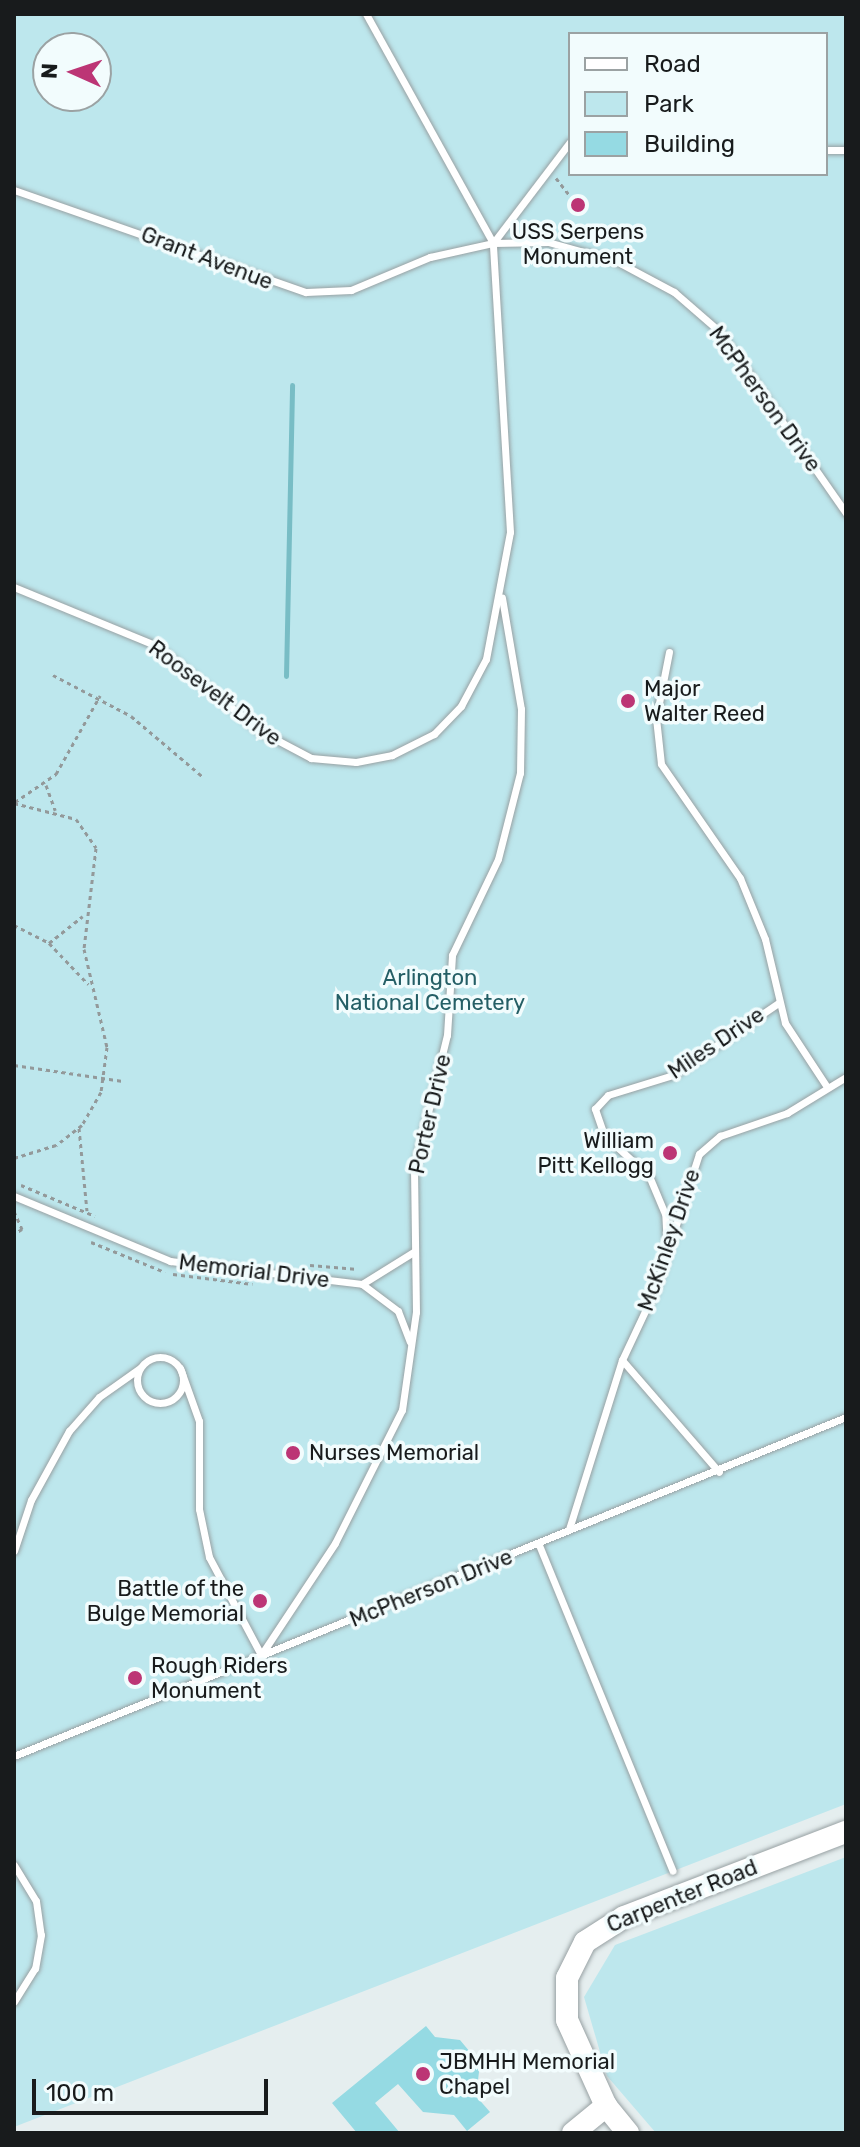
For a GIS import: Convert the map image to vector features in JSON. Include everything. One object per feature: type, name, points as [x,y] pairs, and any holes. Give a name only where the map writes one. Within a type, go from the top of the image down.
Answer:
[{"type":"street","name":"Carpenter Road","points":[[628,2133],[606,2106],[567,2020],[567,1978],[585,1942],[624,1917],[846,1832]]},
{"type":"street","points":[[573,2133],[606,2106]]},
{"type":"lane","points":[[366,14],[493,243],[568,145]]},
{"type":"lane","name":"Grant Avenue","points":[[14,190],[306,292],[351,290],[430,257],[493,243]]},
{"type":"lane","name":"McPherson Drive","points":[[493,243],[548,242],[603,257],[697,309],[742,359],[846,513]]},
{"type":"lane","name":"Roosevelt Drive","points":[[14,587],[120,625],[190,669],[275,742],[344,762],[404,751],[449,720],[486,659],[502,598],[510,503],[493,243]]},
{"type":"lane","name":"Porter Drive","points":[[261,1655],[335,1543],[393,1435],[411,1348],[415,1162],[444,1056],[452,955],[498,859],[520,773],[521,709],[502,598]]},
{"type":"lane","name":"Miles Drive","points":[[669,652],[656,718],[661,764],[740,878],[765,939],[778,1003],[804,1060],[827,1087]]},
{"type":"lane","name":"Miles Drive","points":[[668,1257],[657,1193],[641,1166],[604,1135],[595,1109],[608,1095],[673,1075],[778,1003]]},
{"type":"lane","name":"McKinley Drive","points":[[569,1530],[622,1360],[668,1257],[690,1172],[709,1144],[787,1113],[846,1077]]},
{"type":"lane","name":"Memorial Drive","points":[[14,1196],[170,1261],[362,1284]]},
{"type":"lane","points":[[411,1348],[398,1311],[362,1284],[415,1251]]},
{"type":"lane","points":[[14,1551],[31,1500],[69,1431],[99,1397],[160,1357],[180,1368],[199,1421],[199,1509],[209,1557],[261,1655]]},
{"type":"lane","points":[[622,1360],[719,1472]]},
{"type":"lane","points":[[140,1368],[140,1392],[161,1403],[181,1390],[180,1368]]},
{"type":"lane","name":"McPherson Drive","points":[[14,1756],[719,1472],[846,1417]]},
{"type":"lane","points":[[539,1545],[673,1871]]},
{"type":"lane","points":[[14,1865],[36,1901],[41,1935],[35,1968],[14,2002]]},
{"type":"path","points":[[547,173],[569,187],[575,202]]},
{"type":"path","points":[[53,675],[100,696],[202,776]]},
{"type":"path","points":[[14,802],[46,785],[100,696]]},
{"type":"path","points":[[46,785],[55,810]]},
{"type":"path","points":[[14,802],[55,810],[76,819],[96,848],[98,872],[84,913],[91,987],[106,1033],[103,1078],[79,1128],[56,1145],[14,1158]]},
{"type":"path","points":[[49,943],[84,913]]},
{"type":"path","points":[[14,925],[49,943],[91,987]]},
{"type":"path","points":[[14,1065],[123,1081]]},
{"type":"path","points":[[79,1128],[87,1211]]},
{"type":"path","points":[[14,1184],[87,1211],[103,1221]]},
{"type":"path","points":[[14,1211],[22,1229],[14,1234]]},
{"type":"path","points":[[299,1264],[358,1269]]},
{"type":"green space","name":"Arlington National Cemetery","points":[[14,14],[846,14],[846,1804],[14,2127]]},
{"type":"green space","points":[[846,1857],[846,2133],[656,2133],[607,2076],[584,1997],[615,1945]]},
{"type":"building","name":"JBMHH Memorial Chapel","points":[[426,2026],[435,2037],[460,2040],[480,2064],[476,2096],[490,2112],[467,2131],[454,2115],[423,2112],[398,2084],[375,2103],[400,2133],[357,2133],[332,2103]]},
{"type":"waterway","points":[[286,676],[292,385]]},
{"type":"place","name":"USS Serpens Monument","points":[[578,205]]},
{"type":"place","name":"Major Walter Reed","points":[[628,701]]},
{"type":"place","name":"William Pitt Kellogg","points":[[670,1153]]},
{"type":"place","name":"Nurses Memorial","points":[[293,1453]]},
{"type":"place","name":"Battle of the Bulge Memorial","points":[[260,1601]]},
{"type":"place","name":"Rough Riders Monument","points":[[135,1678]]},
{"type":"place","name":"JBMHH Memorial Chapel","points":[[423,2074]]}]
